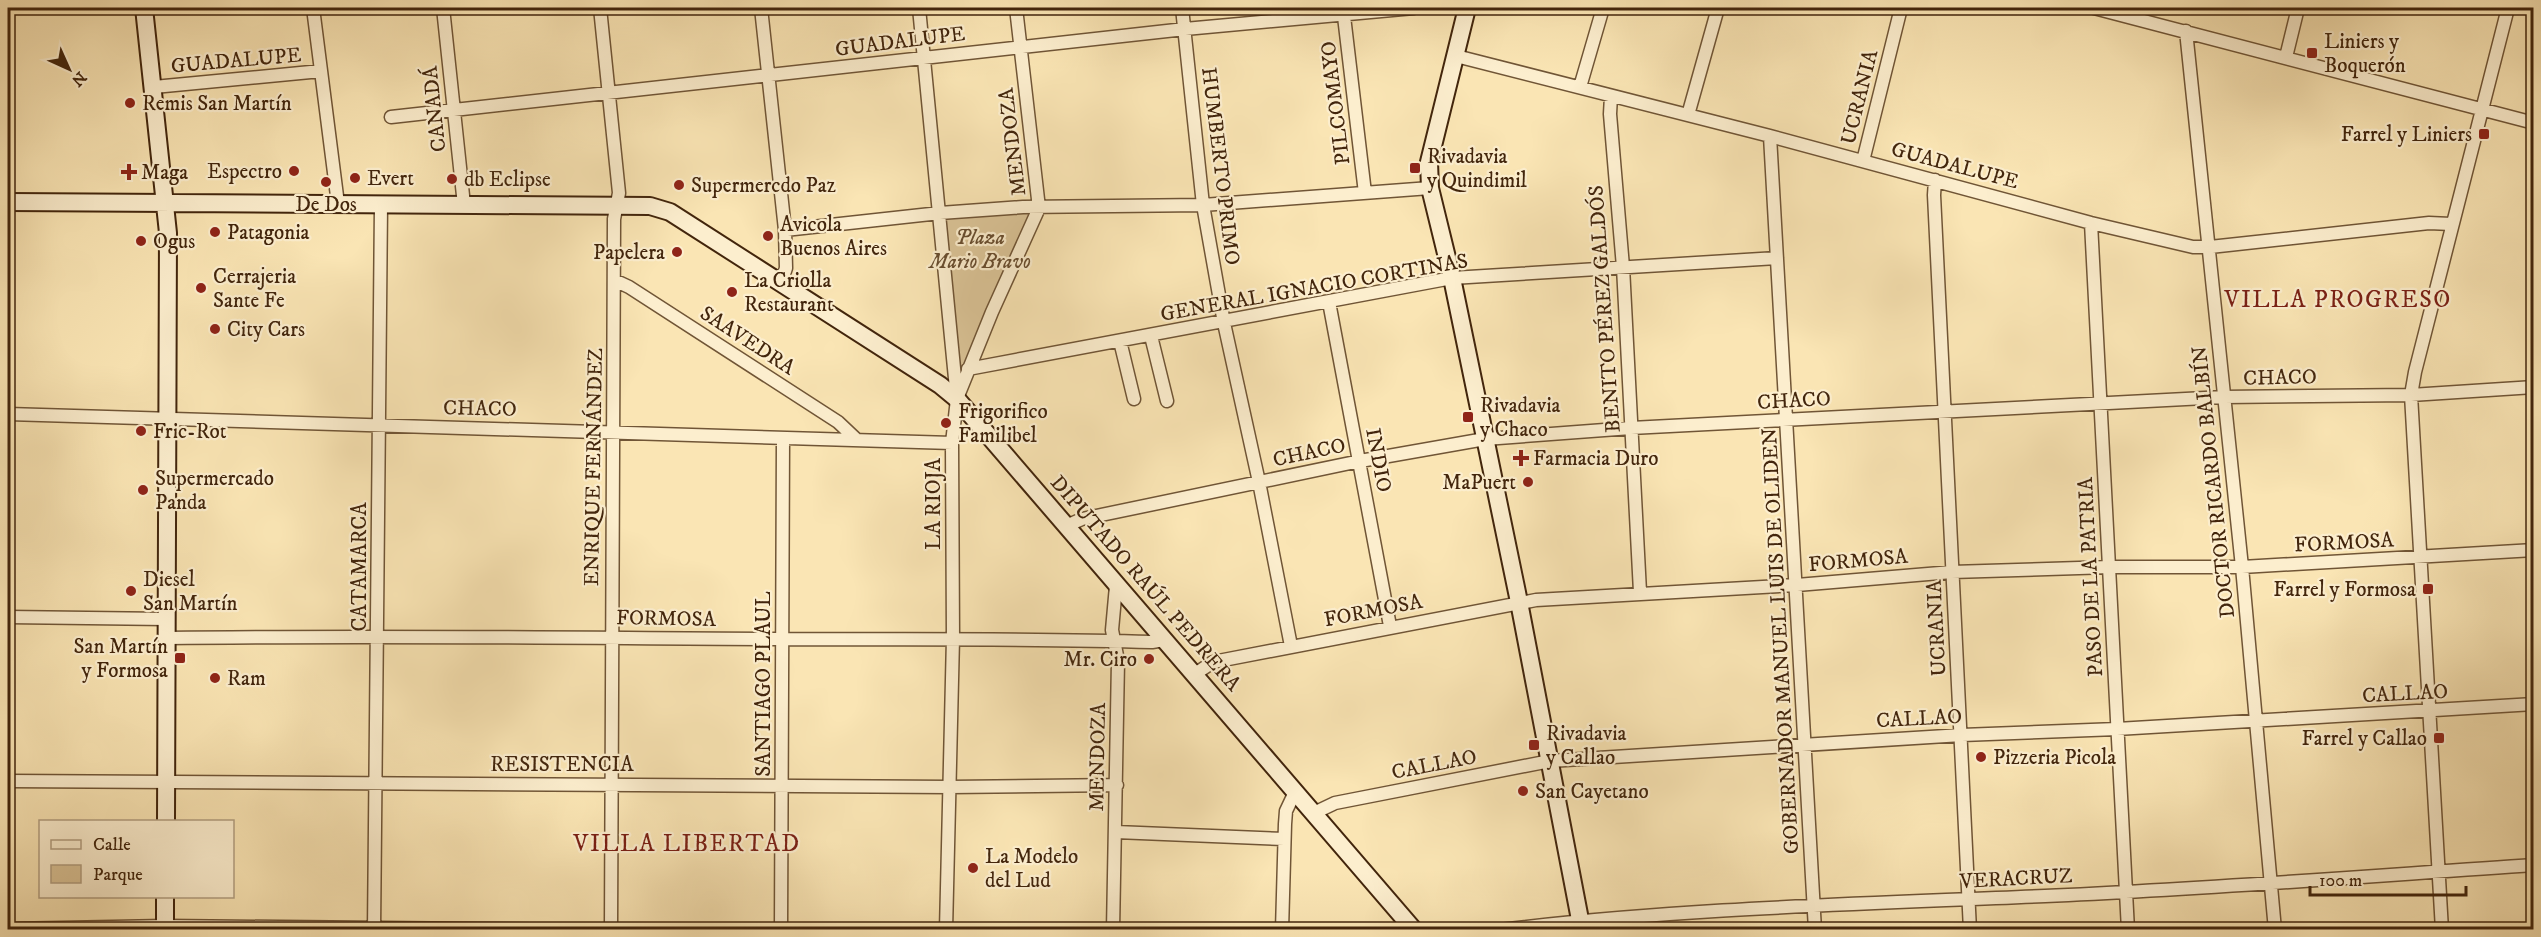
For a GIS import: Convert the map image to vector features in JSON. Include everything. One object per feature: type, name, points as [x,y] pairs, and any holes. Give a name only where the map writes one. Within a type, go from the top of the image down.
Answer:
[{"type":"street","points":[[144,8],[166,202],[166,820]]},
{"type":"street","points":[[313,8],[338,204]]},
{"type":"street","name":"CANADÁ","points":[[442,8],[464,206]]},
{"type":"street","name":"ENRIQUE FERNÁNDEZ","points":[[600,8],[620,193],[614,219],[610,637],[611,930]]},
{"type":"street","points":[[761,8],[785,230],[787,261],[781,283]]},
{"type":"street","name":"LA RIOJA","points":[[919,8],[957,399],[952,443],[953,638],[946,930]]},
{"type":"street","name":"MENDOZA","points":[[957,399],[1039,208],[1016,8]]},
{"type":"street","name":"HUMBERTO PRIMO","points":[[1182,8],[1203,205],[1224,322],[1259,482],[1291,646]]},
{"type":"street","name":"GUADALUPE","points":[[391,117],[608,91],[925,59],[1020,46],[1344,10],[1414,8]]},
{"type":"street","points":[[1466,8],[1430,162],[1430,188],[1452,278],[1519,602],[1581,925]]},
{"type":"street","points":[[1580,87],[1603,8]]},
{"type":"street","points":[[1688,115],[1718,8]]},
{"type":"street","name":"UCRANIA","points":[[1863,161],[1901,8]]},
{"type":"street","points":[[2094,8],[2110,9],[2534,123]]},
{"type":"street","points":[[2286,57],[2298,8]]},
{"type":"street","points":[[2442,930],[2411,395],[2451,224],[2508,8]]},
{"type":"street","name":"PILCOMAYO","points":[[1344,10],[1365,194]]},
{"type":"street","name":"DOCTOR RICARDO BALBÍN","points":[[2186,31],[2242,567],[2275,930]]},
{"type":"street","name":"GUADALUPE","points":[[1456,56],[1770,136],[2091,223],[2193,247],[2429,223],[2451,224]]},
{"type":"street","name":"GUADALUPE","points":[[154,87],[321,71]]},
{"type":"street","name":"BENITO PÉREZ GALDÓS","points":[[1611,96],[1610,114],[1623,267],[1640,592]]},
{"type":"street","name":"GOBERNADOR MANUEL LUIS DE OLIDEN","points":[[1770,136],[1815,930]]},
{"type":"street","name":"UCRANIA","points":[[1935,180],[1943,412],[1962,735],[1970,930]]},
{"type":"street","points":[[785,230],[940,213],[1023,207],[1203,205],[1430,188]]},
{"type":"street","name":"DIPUTADO RAÚL PEDRERA","points":[[8,202],[650,206],[670,212],[957,399],[1414,930]]},
{"type":"street","name":"CATAMARCA","points":[[374,929],[381,205]]},
{"type":"street","name":"PASO DE LA PATRIA","points":[[2091,223],[2128,930]]},
{"type":"street","name":"GENERAL IGNACIO CORTINAS","points":[[968,369],[1452,278],[1777,258]]},
{"type":"street","name":"SAAVEDRA","points":[[614,280],[629,287],[838,422],[855,439]]},
{"type":"street","name":"INDIO","points":[[1329,302],[1390,626]]},
{"type":"street","points":[[1151,336],[1167,401]]},
{"type":"street","points":[[1120,341],[1134,399]]},
{"type":"street","name":"CHACO","points":[[1066,526],[1082,519],[1360,461],[1485,439],[1631,428],[2224,397],[2411,395],[2534,387]]},
{"type":"street","name":"CHACO","points":[[8,414],[952,443]]},
{"type":"street","name":"SANTIAGO PLAUL","points":[[781,930],[783,438]]},
{"type":"street","name":"FORMOSA","points":[[1195,674],[1213,662],[1519,602],[1640,592],[1797,585],[1952,572],[2110,567],[2242,567],[2534,550]]},
{"type":"street","name":"MENDOZA","points":[[1113,930],[1118,662],[1112,621],[1116,586]]},
{"type":"street","points":[[8,617],[167,619]]},
{"type":"street","name":"FORMOSA","points":[[167,638],[378,635],[783,639],[953,638],[1152,642],[1164,640]]},
{"type":"street","name":"CALLAO","points":[[1314,813],[1335,803],[1550,761],[1804,744],[2430,712],[2534,704]]},
{"type":"street","name":"RESISTENCIA","points":[[8,781],[950,787],[1117,785]]},
{"type":"street","points":[[1282,930],[1286,811],[1295,792]]},
{"type":"street","points":[[1116,832],[1284,839]]},
{"type":"street","name":"VERACRUZ","points":[[1500,930],[1814,905],[2127,892],[2534,865]]},
{"type":"street","points":[[165,898],[165,928]]},
{"type":"street","points":[[8,929],[579,930]]},
{"type":"green space","name":"Plaza Mario Bravo","points":[[1039,208],[957,399],[940,213]]},
{"type":"place","name":"Liniers y Boquerón","points":[[2312,53]]},
{"type":"place","name":"Remis San Martín","points":[[130,103]]},
{"type":"place","name":"Farrel y Liniers","points":[[2484,134]]},
{"type":"place","name":"Rivadavia y Quindimil","points":[[1415,168]]},
{"type":"place","name":"Espectro","points":[[294,171]]},
{"type":"place","name":"Maga","points":[[129,172]]},
{"type":"place","name":"Evert","points":[[355,178]]},
{"type":"place","name":"db Eclipse","points":[[452,179]]},
{"type":"place","name":"De Dos","points":[[326,182]]},
{"type":"place","name":"Supermercdo Paz","points":[[679,185]]},
{"type":"place","name":"Patagonia","points":[[215,232]]},
{"type":"place","name":"Avicola Buenos Aires","points":[[768,236]]},
{"type":"place","name":"Ogus","points":[[141,241]]},
{"type":"place","name":"Papelera","points":[[677,252]]},
{"type":"place","name":"Cerrajeria Sante Fe","points":[[201,288]]},
{"type":"place","name":"La Criolla Restaurant","points":[[732,292]]},
{"type":"place","name":"City Cars","points":[[215,329]]},
{"type":"place","name":"Rivadavia y Chaco","points":[[1468,417]]},
{"type":"place","name":"Frigorifico Familibel","points":[[946,423]]},
{"type":"place","name":"Fric-Rot","points":[[141,431]]},
{"type":"place","name":"Farmacia Duro","points":[[1521,458]]},
{"type":"place","name":"MaPuert","points":[[1528,482]]},
{"type":"place","name":"Supermercado Panda","points":[[143,490]]},
{"type":"place","name":"Farrel y Formosa","points":[[2428,589]]},
{"type":"place","name":"Diesel San Martín","points":[[131,591]]},
{"type":"place","name":"San Martín y Formosa","points":[[180,658]]},
{"type":"place","name":"Mr. Ciro","points":[[1149,659]]},
{"type":"place","name":"Ram","points":[[215,678]]},
{"type":"place","name":"Farrel y Callao","points":[[2439,738]]},
{"type":"place","name":"Rivadavia y Callao","points":[[1534,745]]},
{"type":"place","name":"Pizzeria Picola","points":[[1981,757]]},
{"type":"place","name":"San Cayetano","points":[[1523,791]]},
{"type":"place","name":"La Modelo del Lud","points":[[973,868]]},
{"type":"district","name":"VILLA PROGRESO","points":[[2338,299]]},
{"type":"district","name":"VILLA LIBERTAD","points":[[687,843]]}]
